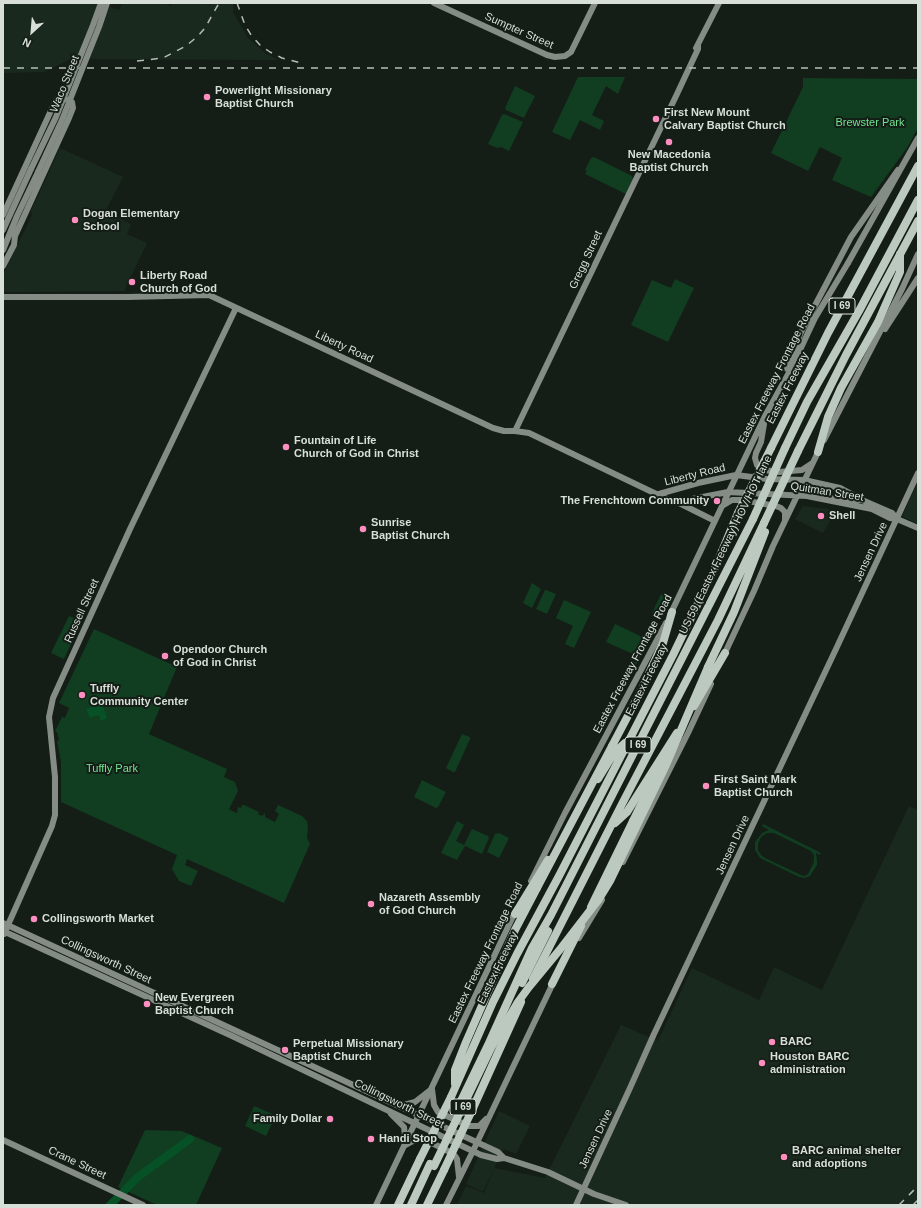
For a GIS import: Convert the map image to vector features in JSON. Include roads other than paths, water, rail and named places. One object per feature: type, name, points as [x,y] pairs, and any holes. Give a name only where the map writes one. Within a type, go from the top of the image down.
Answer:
[{"type":"highway","name":"Eastex Freeway","points":[[398,1205],[451,1098],[493,1002],[517,954],[673,655],[714,570],[738,513],[828,333],[918,166]]},
{"type":"highway","name":"US 59 (Eastex Freeway) HOV/HOT lane","points":[[411,1205],[432,1165],[532,948],[551,915],[742,541],[807,402],[860,310],[918,200]]},
{"type":"highway","name":"I 69","points":[[427,1205],[521,1003],[718,620],[766,524],[775,499],[846,355],[918,221]]},
{"type":"highway","points":[[818,452],[828,417],[841,388],[878,322],[900,272],[900,253]]},
{"type":"highway","points":[[552,984],[734,612],[766,524]]},
{"type":"highway","name":"I 69","points":[[415,1205],[432,1165],[536,955],[703,627],[742,541]]},
{"type":"highway","points":[[455,1088],[456,1070],[466,1042],[515,930],[642,689],[663,643],[672,612]]},
{"type":"highway","points":[[610,828],[627,812],[693,709],[725,653]]},
{"type":"highway","points":[[491,1048],[518,1002],[599,900],[610,881],[666,765],[708,667]]},
{"type":"highway","points":[[515,914],[614,753],[630,738]]},
{"type":"highway","points":[[532,948],[575,861],[576,843]]},
{"type":"main road","name":"Waco Street","points":[[3,230],[56,117],[93,25],[100,3]]},
{"type":"main road","name":"Waco Street","points":[[3,251],[17,216],[62,120],[99,27],[106,3]]},
{"type":"main road","name":"Sumpter Street","points":[[434,3],[546,55],[555,57],[562,57],[571,52],[595,3]]},
{"type":"main road","name":"Gregg Street","points":[[515,431],[719,3]]},
{"type":"main road","points":[[3,215],[57,99],[63,98],[72,102],[73,108],[69,118],[15,236],[3,251]]},
{"type":"main road","name":"Eastex Freeway Frontage Road","points":[[376,1205],[564,813],[672,612],[765,416],[791,369],[815,318],[848,263],[918,138]]},
{"type":"main road","points":[[774,399],[801,332],[857,228],[918,143]]},
{"type":"main road","points":[[3,266],[14,244],[15,236]]},
{"type":"main road","points":[[446,1205],[552,984],[608,890],[631,848],[688,733],[804,480],[902,289],[918,254]]},
{"type":"main road","points":[[871,348],[877,342],[918,278]]},
{"type":"main road","name":"Liberty Road","points":[[3,297],[128,297],[209,295],[493,428],[504,431],[529,433],[659,494],[664,498],[675,502],[728,492]]},
{"type":"main road","name":"Russell Street","points":[[4,933],[6,924],[52,826],[55,815],[55,777],[49,717],[53,698],[130,529],[236,308]]},
{"type":"main road","points":[[765,416],[761,442],[755,458],[758,465],[764,470],[796,472],[813,463]]},
{"type":"main road","name":"Jensen Drive","points":[[576,1205],[654,1034],[918,473]]},
{"type":"main road","name":"Liberty Road","points":[[659,494],[698,483],[736,475]]},
{"type":"main road","name":"Quitman Street","points":[[736,475],[804,480],[840,488],[862,500],[892,513],[898,518],[918,528]]},
{"type":"main road","points":[[676,490],[672,497],[675,502],[715,521]]},
{"type":"main road","name":"Quitman Street","points":[[728,492],[797,496],[832,501],[872,509],[890,518],[898,518]]},
{"type":"main road","points":[[832,501],[835,497],[862,500]]},
{"type":"main road","points":[[722,506],[732,500],[742,500],[776,506],[785,512],[785,521]]},
{"type":"main road","name":"Collingsworth Street","points":[[6,924],[498,1152],[504,1158]]},
{"type":"main road","name":"Collingsworth Street","points":[[4,933],[232,1036],[481,1155],[497,1159],[504,1158],[548,1172],[607,1200],[626,1205]]},
{"type":"main road","points":[[432,1089],[434,1105],[438,1112],[469,1126],[479,1126],[488,1117]]},
{"type":"main road","points":[[389,1102],[404,1105],[411,1104],[432,1089]]},
{"type":"main road","points":[[382,1107],[404,1127],[404,1147]]},
{"type":"main road","points":[[404,1147],[410,1142],[420,1139],[448,1151],[458,1159],[459,1179]]},
{"type":"main road","name":"Crane Street","points":[[3,1140],[143,1205]]},
{"type":"waterway","points":[[110,1205],[138,1177],[190,1139]]},
{"type":"railway","points":[[137,61],[163,58],[186,46],[205,28],[219,3]]},
{"type":"railway","points":[[237,3],[245,25],[260,45],[282,58],[305,64]]},
{"type":"railway","points":[[3,68],[918,68]]},
{"type":"railway","points":[[899,1205],[918,1186]]},
{"type":"railway","points":[[913,1205],[918,1200]]},
{"type":"place","name":"Powerlight Missionary Baptist Church","points":[[207,97]]},
{"type":"place","name":"First New Mount Calvary Baptist Church","points":[[656,119]]},
{"type":"place","name":"New Macedonia Baptist Church","points":[[669,142]]},
{"type":"place","name":"Dogan Elementary School","points":[[75,220]]},
{"type":"place","name":"Liberty Road Church of God","points":[[132,282]]},
{"type":"place","name":"Fountain of Life Church of God in Christ","points":[[286,447]]},
{"type":"place","name":"The Frenchtown Community","points":[[717,501]]},
{"type":"place","name":"Shell","points":[[821,516]]},
{"type":"place","name":"Sunrise Baptist Church","points":[[363,529]]},
{"type":"place","name":"Opendoor Church of God in Christ","points":[[165,656]]},
{"type":"place","name":"Tuffly Community Center","points":[[82,695]]},
{"type":"place","name":"First Saint Mark Baptist Church","points":[[706,786]]},
{"type":"place","name":"Nazareth Assembly of God Church","points":[[371,904]]},
{"type":"place","name":"Collingsworth Market","points":[[34,919]]},
{"type":"place","name":"New Evergreen Baptist Church","points":[[147,1004]]},
{"type":"place","name":"BARC","points":[[772,1042]]},
{"type":"place","name":"Perpetual Missionary Baptist Church","points":[[285,1050]]},
{"type":"place","name":"Houston BARC administration","points":[[762,1063]]},
{"type":"place","name":"Family Dollar","points":[[330,1119]]},
{"type":"place","name":"Handi Stop","points":[[371,1139]]},
{"type":"place","name":"BARC animal shelter and adoptions","points":[[784,1157]]},
{"type":"park label","name":"Brewster Park","points":[[870,123]]},
{"type":"park label","name":"Tuffly Park","points":[[112,769]]}]
